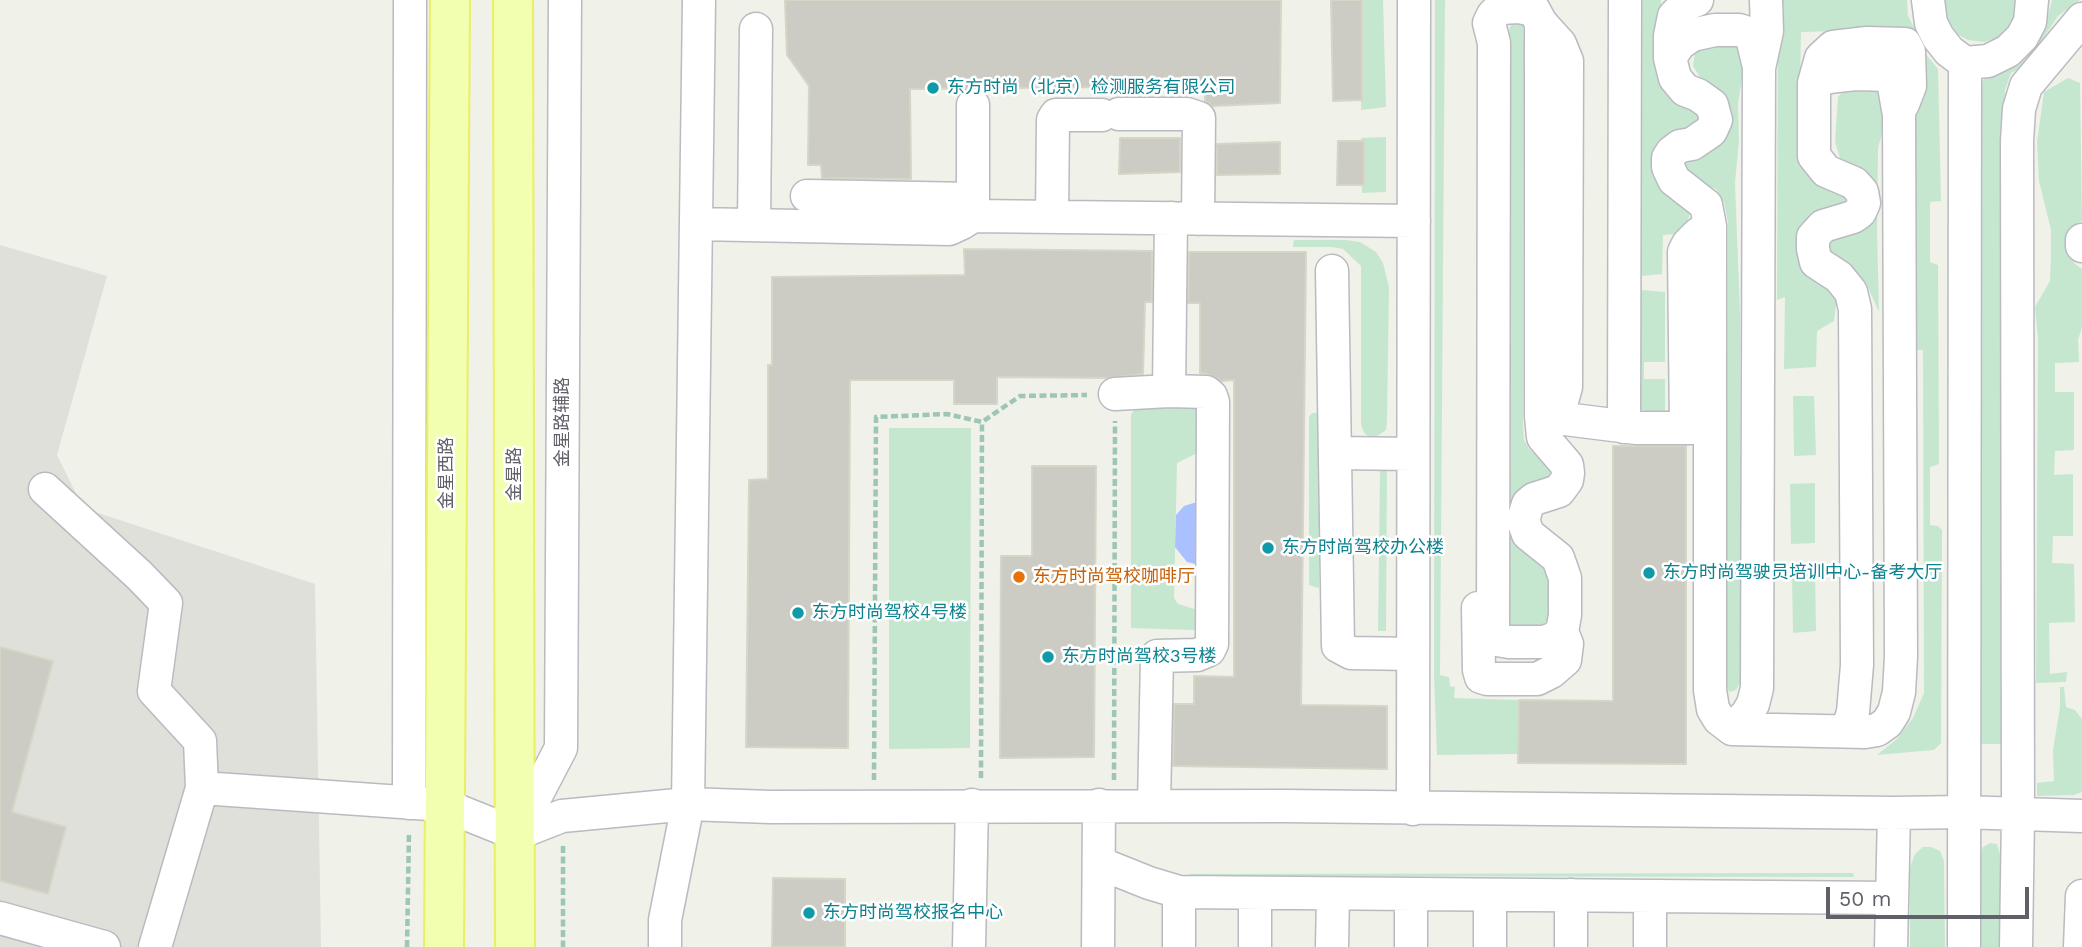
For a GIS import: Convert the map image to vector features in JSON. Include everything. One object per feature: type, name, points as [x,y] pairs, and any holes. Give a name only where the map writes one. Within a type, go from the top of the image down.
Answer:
[{"type":"main road","name":"金星西路","points":[[444,947],[427,804],[450,0]]},
{"type":"main road","name":"金星路","points":[[513,0],[515,947]]},
{"type":"street","points":[[410,0],[427,804]]},
{"type":"street","name":"金星路辅路","points":[[516,834],[561,748],[565,0]]},
{"type":"street","points":[[665,947],[665,920],[688,804],[699,0]]},
{"type":"street","points":[[1413,808],[1414,0]]},
{"type":"street","points":[[1624,427],[1625,0]]},
{"type":"street","points":[[1698,0],[1685,5],[1674,16],[1670,58],[1675,78],[1685,90],[1699,94],[1712,105],[1716,120],[1711,131],[1692,144],[1680,146],[1668,158],[1668,167],[1674,180],[1706,205],[1710,226],[1698,234],[1684,252],[1698,428],[1710,691],[1713,709],[1719,719],[1732,729],[1847,732],[1877,730],[1887,723],[1894,712],[1899,692],[1899,115],[1891,75],[1840,75],[1814,83],[1814,156],[1826,171],[1854,183],[1862,192],[1864,203],[1860,212],[1853,217],[1824,226],[1813,237],[1816,262],[1845,284],[1851,292],[1855,309],[1857,664],[1854,701],[1847,732]]},
{"type":"street","points":[[1732,729],[1747,714],[1757,688],[1759,68],[1767,31],[1766,0]]},
{"type":"street","points":[[1928,0],[1931,23],[1938,37],[1965,63],[1988,61],[2008,51],[2022,37],[2030,22],[2032,0]]},
{"type":"street","points":[[1519,7],[1534,10],[1541,23],[1560,44],[1567,61],[1566,387],[1549,417],[1543,437],[1567,465],[1567,480],[1559,491],[1534,499],[1528,504],[1523,520],[1528,534],[1558,558],[1563,569],[1562,632],[1543,642],[1497,640],[1493,635],[1494,43],[1489,23],[1500,8],[1519,7]]},
{"type":"street","points":[[2016,947],[2019,108],[2026,86],[2082,19]]},
{"type":"street","points":[[754,225],[756,29]]},
{"type":"street","points":[[1670,58],[1679,44],[1692,35],[1716,30],[1739,30],[1751,34],[1759,68]]},
{"type":"street","points":[[1964,947],[1965,63]]},
{"type":"street","points":[[696,224],[949,229],[962,223],[973,208],[973,105]]},
{"type":"street","points":[[1052,217],[1053,111],[1056,115],[1187,114],[1199,118],[1185,218],[1169,391]]},
{"type":"street","points":[[807,196],[973,208],[1052,217],[1414,221]]},
{"type":"street","points":[[2082,240],[2082,246]]},
{"type":"street","points":[[1332,271],[1338,646],[1351,653],[1413,654]]},
{"type":"street","points":[[1115,394],[1206,392],[1213,402],[1212,644],[1209,650],[1197,655],[1157,656],[1154,805]]},
{"type":"street","points":[[1549,417],[1624,427],[1698,428]]},
{"type":"street","points":[[1335,453],[1413,454]]},
{"type":"street","points":[[45,489],[166,603],[154,691],[200,741],[202,788],[155,947]]},
{"type":"street","points":[[202,788],[427,804],[516,834],[562,816],[688,804],[770,807],[1154,805],[1963,812],[2082,816]]},
{"type":"street","points":[[962,944],[976,805]]},
{"type":"street","points":[[1098,947],[1099,863],[1106,805]]},
{"type":"street","points":[[1891,947],[1894,813]]},
{"type":"street","points":[[1099,863],[1179,892],[1891,898]]},
{"type":"street","points":[[1179,892],[1179,947]]},
{"type":"street","points":[[1255,893],[1255,947]]},
{"type":"street","points":[[1332,947],[1333,894]]},
{"type":"street","points":[[1411,894],[1411,947]]},
{"type":"street","points":[[1490,895],[1490,947]]},
{"type":"street","points":[[1571,895],[1571,947]]},
{"type":"street","points":[[1650,896],[1650,947]]},
{"type":"street","points":[[2080,947],[2082,896]]},
{"type":"street","points":[[0,918],[104,947]]},
{"type":"path","points":[[874,806],[876,417],[947,415],[982,422],[1020,396],[1115,394],[1106,805]]},
{"type":"path","points":[[976,805],[982,422]]},
{"type":"path","points":[[407,947],[427,804]]},
{"type":"shaded area","points":[[0,245],[107,276],[57,455],[83,508],[315,584],[321,947],[0,947]]},
{"type":"green space","points":[[1362,0],[1383,0],[1386,107],[1361,110]]},
{"type":"green space","points":[[1435,0],[1445,0],[1440,675],[1449,677],[1450,686],[1455,687],[1454,698],[1519,700],[1518,754],[1437,755],[1434,677]]},
{"type":"green space","points":[[1640,0],[1661,0],[1662,83],[1666,94],[1706,115],[1678,136],[1690,211],[1688,221],[1678,234],[1663,235],[1662,274],[1641,276],[1642,290],[1665,292],[1665,362],[1644,362],[1644,379],[1665,379],[1665,413],[1640,409],[1636,403]]},
{"type":"green space","points":[[1778,0],[1907,0],[1908,16],[1915,29],[1801,32],[1799,145],[1803,169],[1812,178],[1840,186],[1852,203],[1815,220],[1837,299],[1834,321],[1817,331],[1816,367],[1784,369],[1785,297],[1777,300]]},
{"type":"green space","points":[[1946,0],[2015,0],[2015,13],[2010,28],[1999,37],[1984,42],[1968,40],[1957,34],[1950,24]]},
{"type":"green space","points":[[2052,0],[2080,0],[2058,16],[2034,52],[2020,68],[2011,73],[2005,90],[2002,744],[1980,744],[1980,84],[1989,74],[2030,51],[2043,34]]},
{"type":"green space","points":[[1517,21],[1523,25],[1524,43],[1524,440],[1530,450],[1559,471],[1535,488],[1535,552],[1552,577],[1552,613],[1540,630],[1514,630],[1509,625],[1504,440],[1508,33],[1511,25]]},
{"type":"green space","points":[[1741,40],[1743,71],[1738,104],[1739,140],[1735,183],[1740,314],[1741,661],[1740,683],[1736,690],[1729,692],[1726,683],[1728,222],[1724,202],[1716,189],[1690,179],[1679,160],[1698,150],[1703,82],[1693,66],[1695,53],[1699,46]]},
{"type":"green space","points":[[1920,47],[1938,69],[1941,201],[1930,202],[1930,262],[1938,265],[1939,464],[1930,467],[1930,525],[1938,526],[1942,530],[1941,743],[1934,750],[1877,755],[1897,739],[1913,718],[1924,693],[1923,350],[1914,350],[1915,129]]},
{"type":"green space","points":[[2068,78],[2080,83],[2082,221],[2074,225],[2074,263],[2082,269],[2082,327],[2078,340],[2079,362],[2055,363],[2055,392],[2074,392],[2074,450],[2055,451],[2054,475],[2073,474],[2073,536],[2053,536],[2052,563],[2074,564],[2075,622],[2049,623],[2050,674],[2067,672],[2066,682],[2036,683],[2038,339],[2035,307],[2050,281],[2051,256],[2051,230],[2039,181],[2037,142],[2044,92]]},
{"type":"green space","points":[[1882,85],[1882,133],[1878,148],[1879,312],[1866,283],[1851,268],[1827,257],[1825,236],[1852,231],[1849,167],[1840,158],[1835,142],[1838,97],[1846,88]]},
{"type":"green space","points":[[1386,137],[1386,192],[1362,193],[1361,138]]},
{"type":"green space","points":[[1294,240],[1360,242],[1376,252],[1383,263],[1389,287],[1387,422],[1386,430],[1379,435],[1371,438],[1364,433],[1361,424],[1361,266],[1343,249],[1293,247]]},
{"type":"green space","points":[[1793,396],[1814,396],[1816,455],[1794,456]]},
{"type":"green space","points":[[1185,402],[1201,414],[1201,451],[1177,463],[1174,598],[1178,604],[1201,611],[1200,626],[1194,630],[1131,628],[1131,414],[1140,404]]},
{"type":"green space","points":[[1312,413],[1320,413],[1319,588],[1309,585],[1309,417]]},
{"type":"green space","points":[[889,428],[971,428],[970,748],[889,749]]},
{"type":"green space","points":[[1387,470],[1386,631],[1378,631],[1380,471]]},
{"type":"green space","points":[[1815,483],[1815,543],[1791,544],[1790,484]]},
{"type":"green space","points":[[1815,572],[1816,631],[1793,633],[1792,573]]},
{"type":"green space","points":[[2060,687],[2064,687],[2066,707],[2075,710],[2082,719],[2082,792],[2074,795],[2037,796],[2037,783],[2054,781],[2053,750],[2060,707]]},
{"type":"green space","points":[[1990,843],[1997,844],[2001,858],[1999,947],[1979,947],[1979,858],[1983,847]]},
{"type":"green space","points":[[1923,847],[1940,851],[1944,861],[1945,947],[1910,947],[1910,867],[1915,854]]},
{"type":"green space","points":[[1853,873],[1854,877],[1187,876],[1190,874]]},
{"type":"water","points":[[1200,501],[1200,565],[1187,562],[1175,547],[1176,515],[1184,506]]},
{"type":"building","name":"东方时尚（北京）检测服务有限公司","points":[[785,0],[1281,0],[1280,103],[1213,106],[1205,101],[1205,86],[910,89],[911,179],[822,178],[821,165],[808,165],[809,86],[787,55]]},
{"type":"building","points":[[1331,0],[1362,0],[1362,100],[1333,101]]},
{"type":"building","points":[[1120,138],[1180,138],[1180,172],[1119,174]]},
{"type":"building","points":[[1338,141],[1364,141],[1364,185],[1337,185]]},
{"type":"building","points":[[1280,142],[1280,174],[1217,175],[1217,144]]},
{"type":"building","name":"东方时尚驾校4号楼","points":[[964,249],[1152,251],[1152,302],[1145,302],[1143,374],[1107,378],[997,377],[997,404],[954,404],[954,380],[850,380],[848,748],[746,747],[749,480],[768,479],[768,365],[772,365],[772,277],[965,275]]},
{"type":"building","name":"东方时尚驾校办公楼","points":[[1189,252],[1306,252],[1301,705],[1387,706],[1387,769],[1173,766],[1174,704],[1194,704],[1194,676],[1234,677],[1234,380],[1221,381],[1200,373],[1200,303],[1188,303]]},
{"type":"building","name":"东方时尚驾驶员培训中心-备考大厅","points":[[1613,446],[1686,446],[1686,764],[1518,763],[1519,700],[1613,701]]},
{"type":"building","name":"东方时尚驾校3号楼","points":[[1032,466],[1096,466],[1094,757],[1000,758],[1001,556],[1032,556]]},
{"type":"building","points":[[0,647],[53,661],[12,812],[66,827],[48,894],[0,881]]},
{"type":"building","name":"东方时尚驾校报名中心","points":[[773,878],[845,879],[845,947],[772,947]]},
{"type":"place","name":"东方时尚（北京）检测服务有限公司","points":[[933,88]]},
{"type":"place","name":"东方时尚驾校办公楼","points":[[1268,548]]},
{"type":"place","name":"东方时尚驾驶员培训中心-备考大厅","points":[[1649,573]]},
{"type":"place","name":"东方时尚驾校咖啡厅","points":[[1019,577]]},
{"type":"place","name":"东方时尚驾校4号楼","points":[[798,613]]},
{"type":"place","name":"东方时尚驾校3号楼","points":[[1048,657]]},
{"type":"place","name":"东方时尚驾校报名中心","points":[[809,913]]}]
